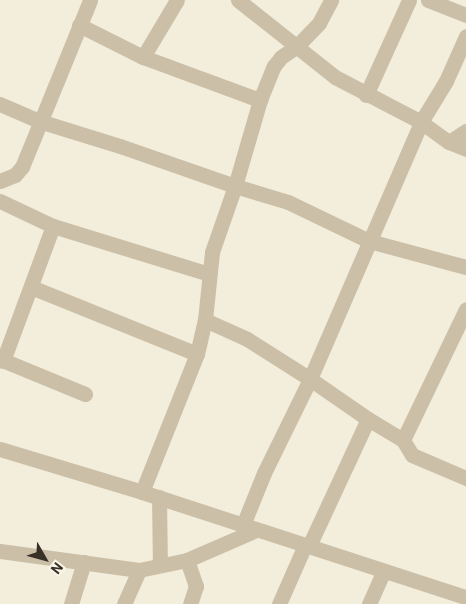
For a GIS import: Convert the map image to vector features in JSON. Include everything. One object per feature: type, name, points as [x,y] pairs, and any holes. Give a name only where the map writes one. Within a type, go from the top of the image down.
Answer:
[{"type":"street","points":[[0,181],[20,171],[90,0]]},
{"type":"street","points":[[142,57],[177,0]]},
{"type":"street","points":[[238,0],[336,77],[366,95],[421,122],[449,142],[466,149]]},
{"type":"street","points":[[142,492],[197,354],[205,320],[212,252],[235,186],[260,100],[274,66],[319,23],[331,0]]},
{"type":"street","points":[[366,95],[409,0]]},
{"type":"street","points":[[428,0],[466,15]]},
{"type":"street","points":[[79,25],[142,57],[260,100]]},
{"type":"street","points":[[0,551],[139,570],[187,560],[250,527],[264,473],[310,379],[421,122],[446,81],[466,36]]},
{"type":"street","points":[[0,104],[39,121],[288,202],[369,241],[466,267]]},
{"type":"street","points":[[449,142],[466,131]]},
{"type":"street","points":[[0,201],[54,226],[209,274]]},
{"type":"street","points":[[54,226],[2,360],[85,394]]},
{"type":"street","points":[[31,287],[197,354]]},
{"type":"street","points":[[403,440],[466,309]]},
{"type":"street","points":[[205,320],[246,339],[310,379],[368,419],[403,440],[412,455],[466,478]]},
{"type":"street","points":[[279,604],[368,419]]},
{"type":"street","points":[[0,449],[159,497],[307,545],[459,599]]},
{"type":"street","points":[[159,497],[160,565]]},
{"type":"street","points":[[187,560],[196,586],[190,604]]},
{"type":"street","points":[[70,604],[84,562]]},
{"type":"street","points":[[124,604],[139,570]]},
{"type":"street","points":[[369,604],[384,571]]}]
